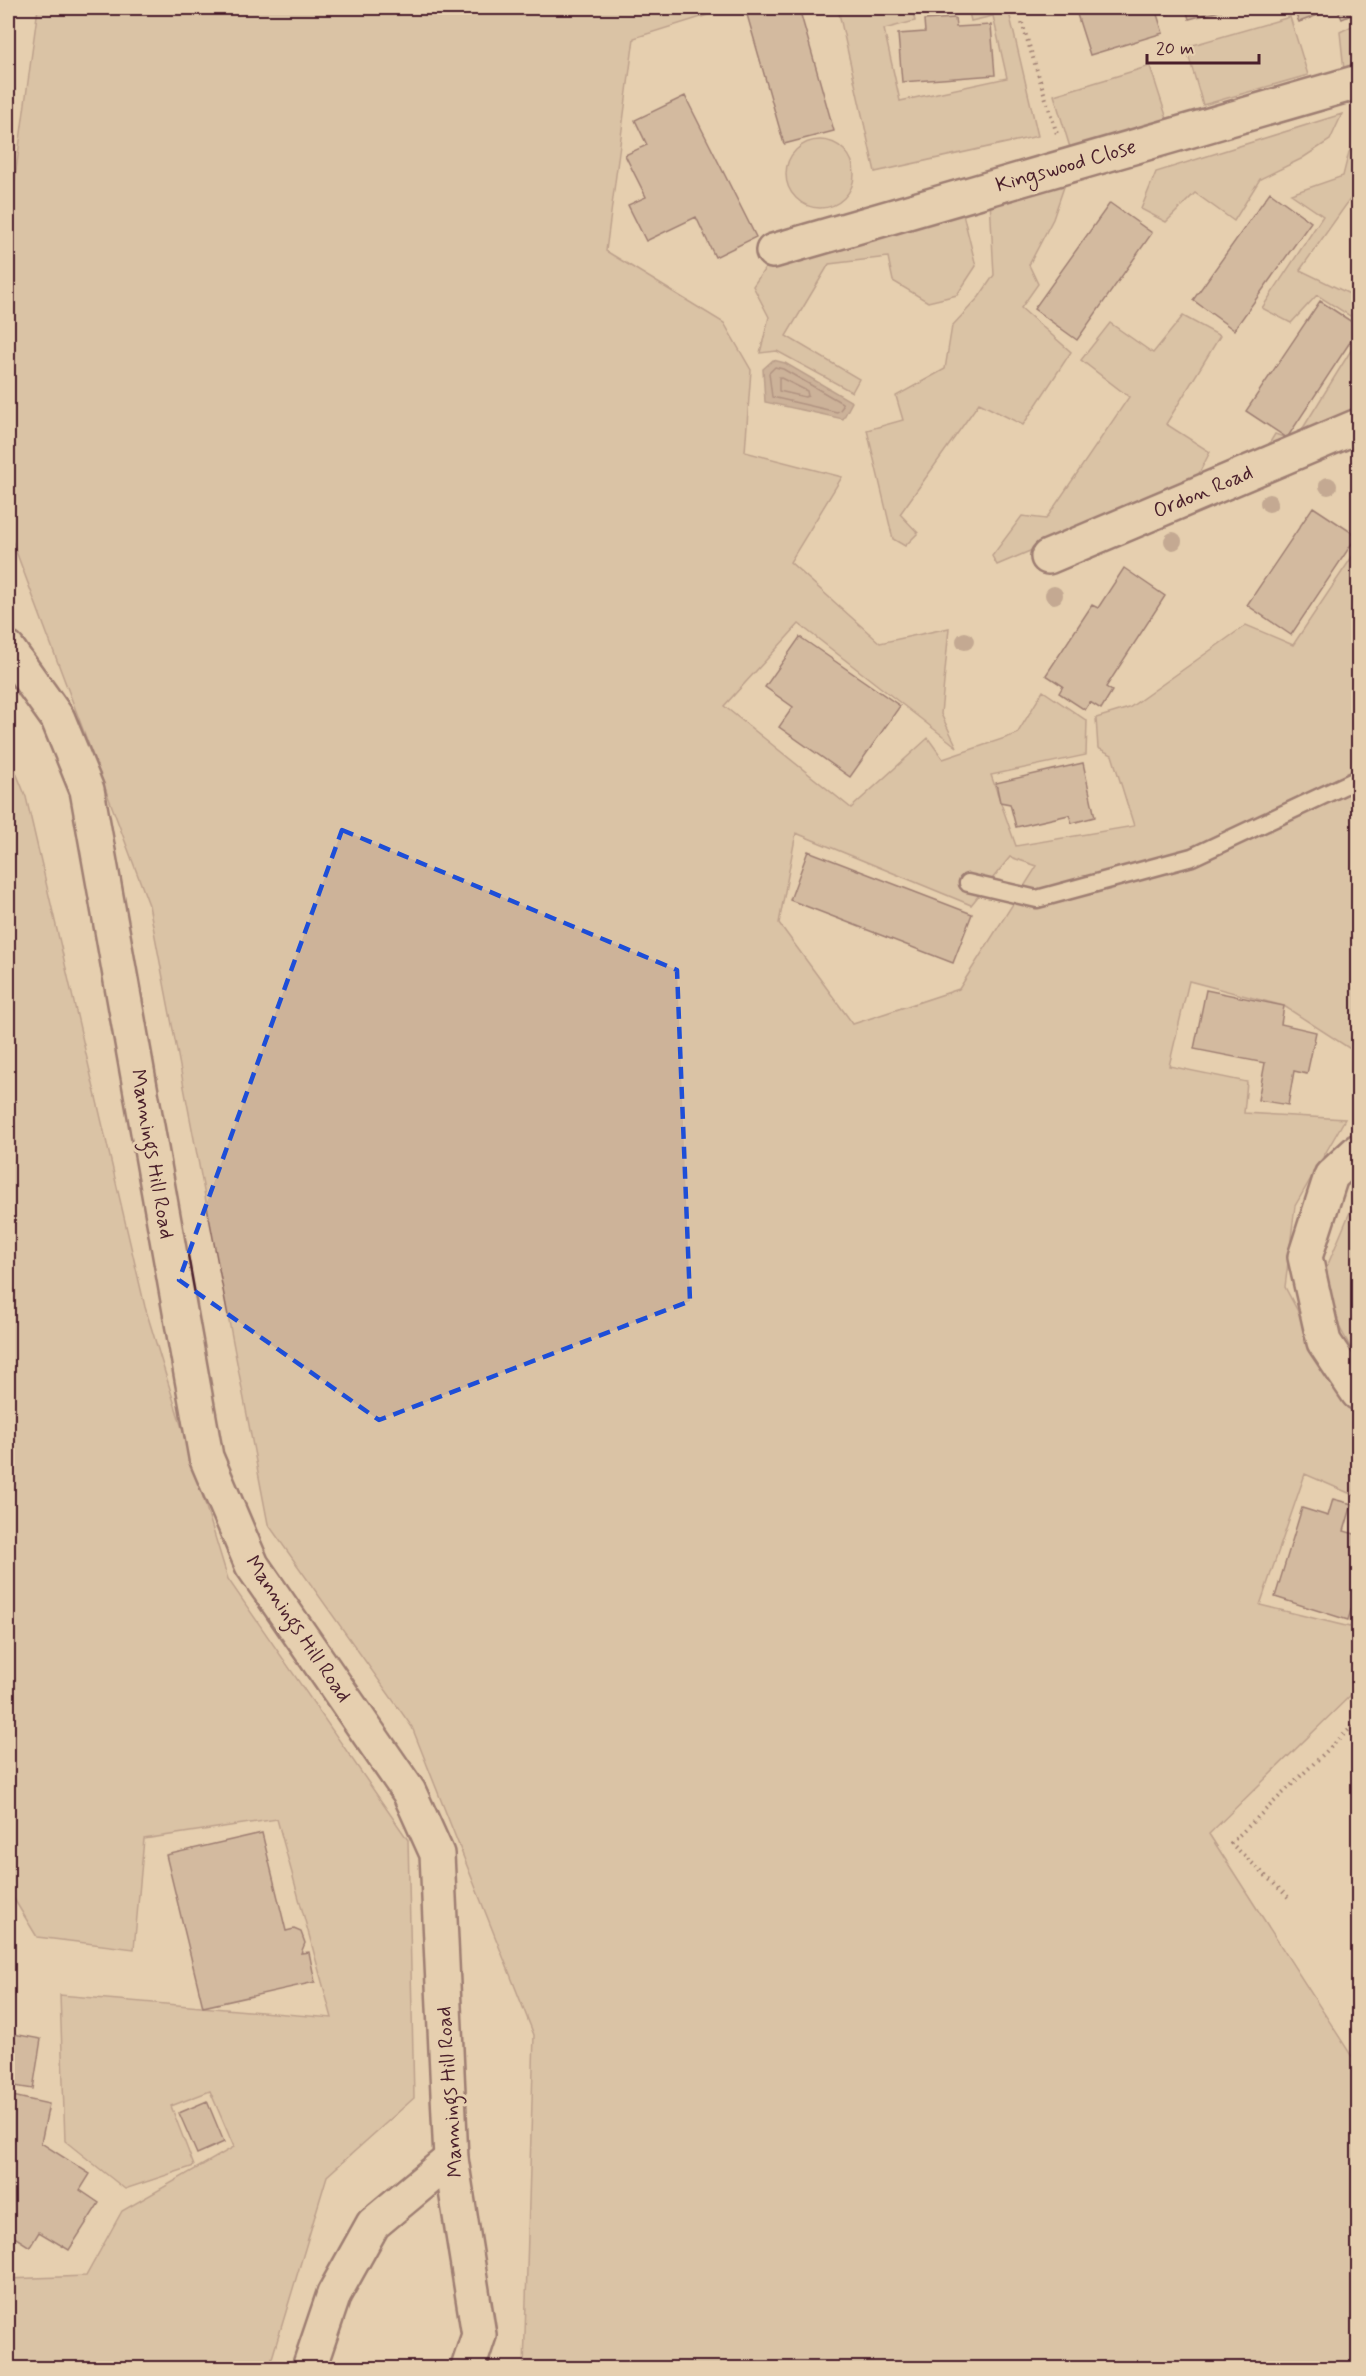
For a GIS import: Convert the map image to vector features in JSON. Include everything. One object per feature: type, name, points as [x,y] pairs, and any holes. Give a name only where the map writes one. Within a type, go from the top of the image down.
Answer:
[{"type":"main road","name":"Kingswood Close","points":[[773,251],[1359,82]]},
{"type":"main road","name":"Ordon Road","points":[[1048,557],[1359,426]]},
{"type":"main road","name":"Mannings Hill Road","points":[[8,649],[58,718],[87,790],[206,1458],[252,1565],[409,1792],[437,1854],[451,2158],[479,2335],[468,2368]]},
{"type":"main road","points":[[1359,1151],[1331,1176],[1305,1257],[1324,1342],[1359,1393]]},
{"type":"main road","points":[[309,2368],[334,2294],[373,2224],[451,2158]]},
{"type":"lane","points":[[968,883],[1037,899],[1192,857],[1359,779]]},
{"type":"path","points":[[1022,23],[1068,166]]},
{"type":"path","points":[[1288,1897],[1231,1843],[1359,1721]]},
{"type":"highlighted area","points":[[342,830],[677,970],[690,1301],[379,1420],[179,1280]]},
{"type":"shaded area","points":[[38,8],[730,8],[634,38],[606,251],[724,323],[751,370],[745,452],[842,477],[790,562],[880,643],[949,628],[941,714],[957,747],[799,624],[724,706],[851,808],[928,738],[943,759],[1017,734],[1043,691],[1087,721],[1086,755],[991,775],[1016,846],[1134,826],[1112,755],[1098,748],[1096,718],[1129,708],[1246,625],[1293,645],[1358,548],[1358,1045],[1352,1050],[1284,1006],[1189,981],[1169,1066],[1247,1082],[1244,1113],[1345,1119],[1295,1206],[1285,1287],[1358,1424],[1358,1497],[1305,1474],[1260,1605],[1350,1627],[1358,1608],[1358,1688],[1209,1834],[1358,2066],[1358,2368],[524,2368],[534,2035],[412,1727],[268,1524],[149,905],[8,530],[8,229]],"holes":[[[796,833],[971,905],[1010,857],[1037,866],[959,989],[853,1024],[779,923]]]},
{"type":"shaded area","points":[[862,8],[912,8],[915,21],[884,29],[900,101],[1007,78],[993,16],[971,21],[968,8],[1008,8],[1038,136],[875,172],[839,13]]},
{"type":"shaded area","points":[[1290,17],[1308,75],[1203,105],[1186,47]]},
{"type":"shaded area","points":[[1358,23],[1358,66],[1344,70],[1340,32]]},
{"type":"shaded area","points":[[1150,66],[1169,125],[1072,154],[1054,95]]},
{"type":"shaded area","points":[[1342,114],[1330,140],[1301,159],[1260,179],[1234,221],[1195,193],[1166,222],[1141,209],[1156,172]]},
{"type":"shaded area","points":[[1358,139],[1358,188],[1300,270],[1358,298],[1358,321],[1317,295],[1291,323],[1262,308],[1323,216],[1291,194],[1343,176],[1349,152]]},
{"type":"shaded area","points":[[820,140],[833,143],[844,150],[851,161],[854,174],[851,187],[844,198],[833,205],[820,208],[807,205],[796,198],[789,187],[786,174],[789,161],[796,150],[807,143]]},
{"type":"shaded area","points":[[1066,181],[1053,219],[1029,265],[1038,284],[1021,308],[1071,352],[1023,425],[979,403],[900,514],[918,533],[905,546],[893,539],[867,430],[903,420],[896,396],[945,369],[952,326],[979,297],[994,275],[990,200]]},
{"type":"shaded area","points":[[962,210],[976,266],[957,295],[928,302],[893,281],[888,257],[829,264],[786,336],[859,379],[852,392],[777,351],[760,353],[769,317],[753,286],[766,267]]},
{"type":"shaded area","points":[[1183,316],[1220,336],[1166,424],[1210,452],[1195,481],[997,565],[992,556],[1022,516],[1046,519],[1129,397],[1081,360],[1110,323],[1153,353]]},
{"type":"shaded area","points":[[1358,339],[1358,416],[1261,457],[1275,434],[1295,441]]},
{"type":"shaded area","points":[[8,753],[26,797],[145,1307],[228,1579],[408,1840],[414,2098],[327,2176],[269,2368],[8,2368],[8,2279],[86,2276],[122,2211],[234,2147],[210,2091],[171,2106],[194,2166],[125,2189],[65,2141],[60,1995],[332,2018],[277,1819],[144,1839],[134,1949],[37,1937],[8,1889]]},
{"type":"shaded area","points":[[1358,1193],[1358,1361],[1318,1288]]},
{"type":"water","points":[[773,360],[785,363],[852,402],[843,419],[765,402],[763,369]]},
{"type":"building","points":[[759,8],[799,8],[834,131],[784,144],[746,11]]},
{"type":"building","points":[[1075,8],[1155,8],[1163,33],[1090,55]]},
{"type":"building","points":[[1164,8],[1231,8],[1189,19],[1186,9],[1166,14]]},
{"type":"building","points":[[1293,8],[1337,8],[1299,22]]},
{"type":"building","points":[[1337,8],[1358,8],[1358,12],[1342,19]]},
{"type":"building","points":[[955,18],[956,27],[991,25],[995,75],[902,82],[898,34],[925,32],[924,20]]},
{"type":"building","points":[[685,96],[756,237],[715,257],[696,217],[646,241],[628,205],[646,197],[625,155],[647,145],[635,120]]},
{"type":"building","points":[[1270,192],[1311,222],[1234,330],[1193,300]]},
{"type":"building","points":[[1110,203],[1152,233],[1077,340],[1034,309]]},
{"type":"building","points":[[1320,301],[1358,326],[1358,330],[1287,438],[1246,411]]},
{"type":"building","points":[[1313,507],[1357,536],[1291,635],[1247,605]]},
{"type":"building","points":[[1124,568],[1165,596],[1106,687],[1112,691],[1101,709],[1090,702],[1085,710],[1059,693],[1063,686],[1046,675],[1092,605],[1098,608]]},
{"type":"building","points":[[800,637],[900,706],[850,777],[779,727],[793,707],[765,687]]},
{"type":"building","points":[[1083,763],[1095,817],[1072,823],[1069,815],[1016,827],[1010,804],[1000,802],[996,783]]},
{"type":"building","points":[[808,851],[972,914],[953,963],[790,900]]},
{"type":"building","points":[[1206,990],[1284,1006],[1281,1024],[1316,1032],[1307,1074],[1294,1071],[1288,1105],[1258,1100],[1265,1063],[1194,1049]]},
{"type":"building","points":[[1333,1499],[1352,1504],[1344,1531],[1358,1535],[1358,1587],[1348,1620],[1275,1597],[1302,1508],[1328,1516]]},
{"type":"building","points":[[262,1833],[286,1931],[294,1929],[301,1932],[305,1943],[301,1953],[309,1952],[315,1982],[203,2007],[166,1855]]},
{"type":"building","points":[[8,2033],[41,2039],[33,2089],[8,2085]]},
{"type":"building","points":[[8,2095],[49,2104],[41,2143],[90,2174],[80,2190],[99,2203],[69,2250],[39,2232],[30,2247],[8,2233]]},
{"type":"building","points":[[207,2101],[224,2142],[197,2154],[179,2113]]}]
